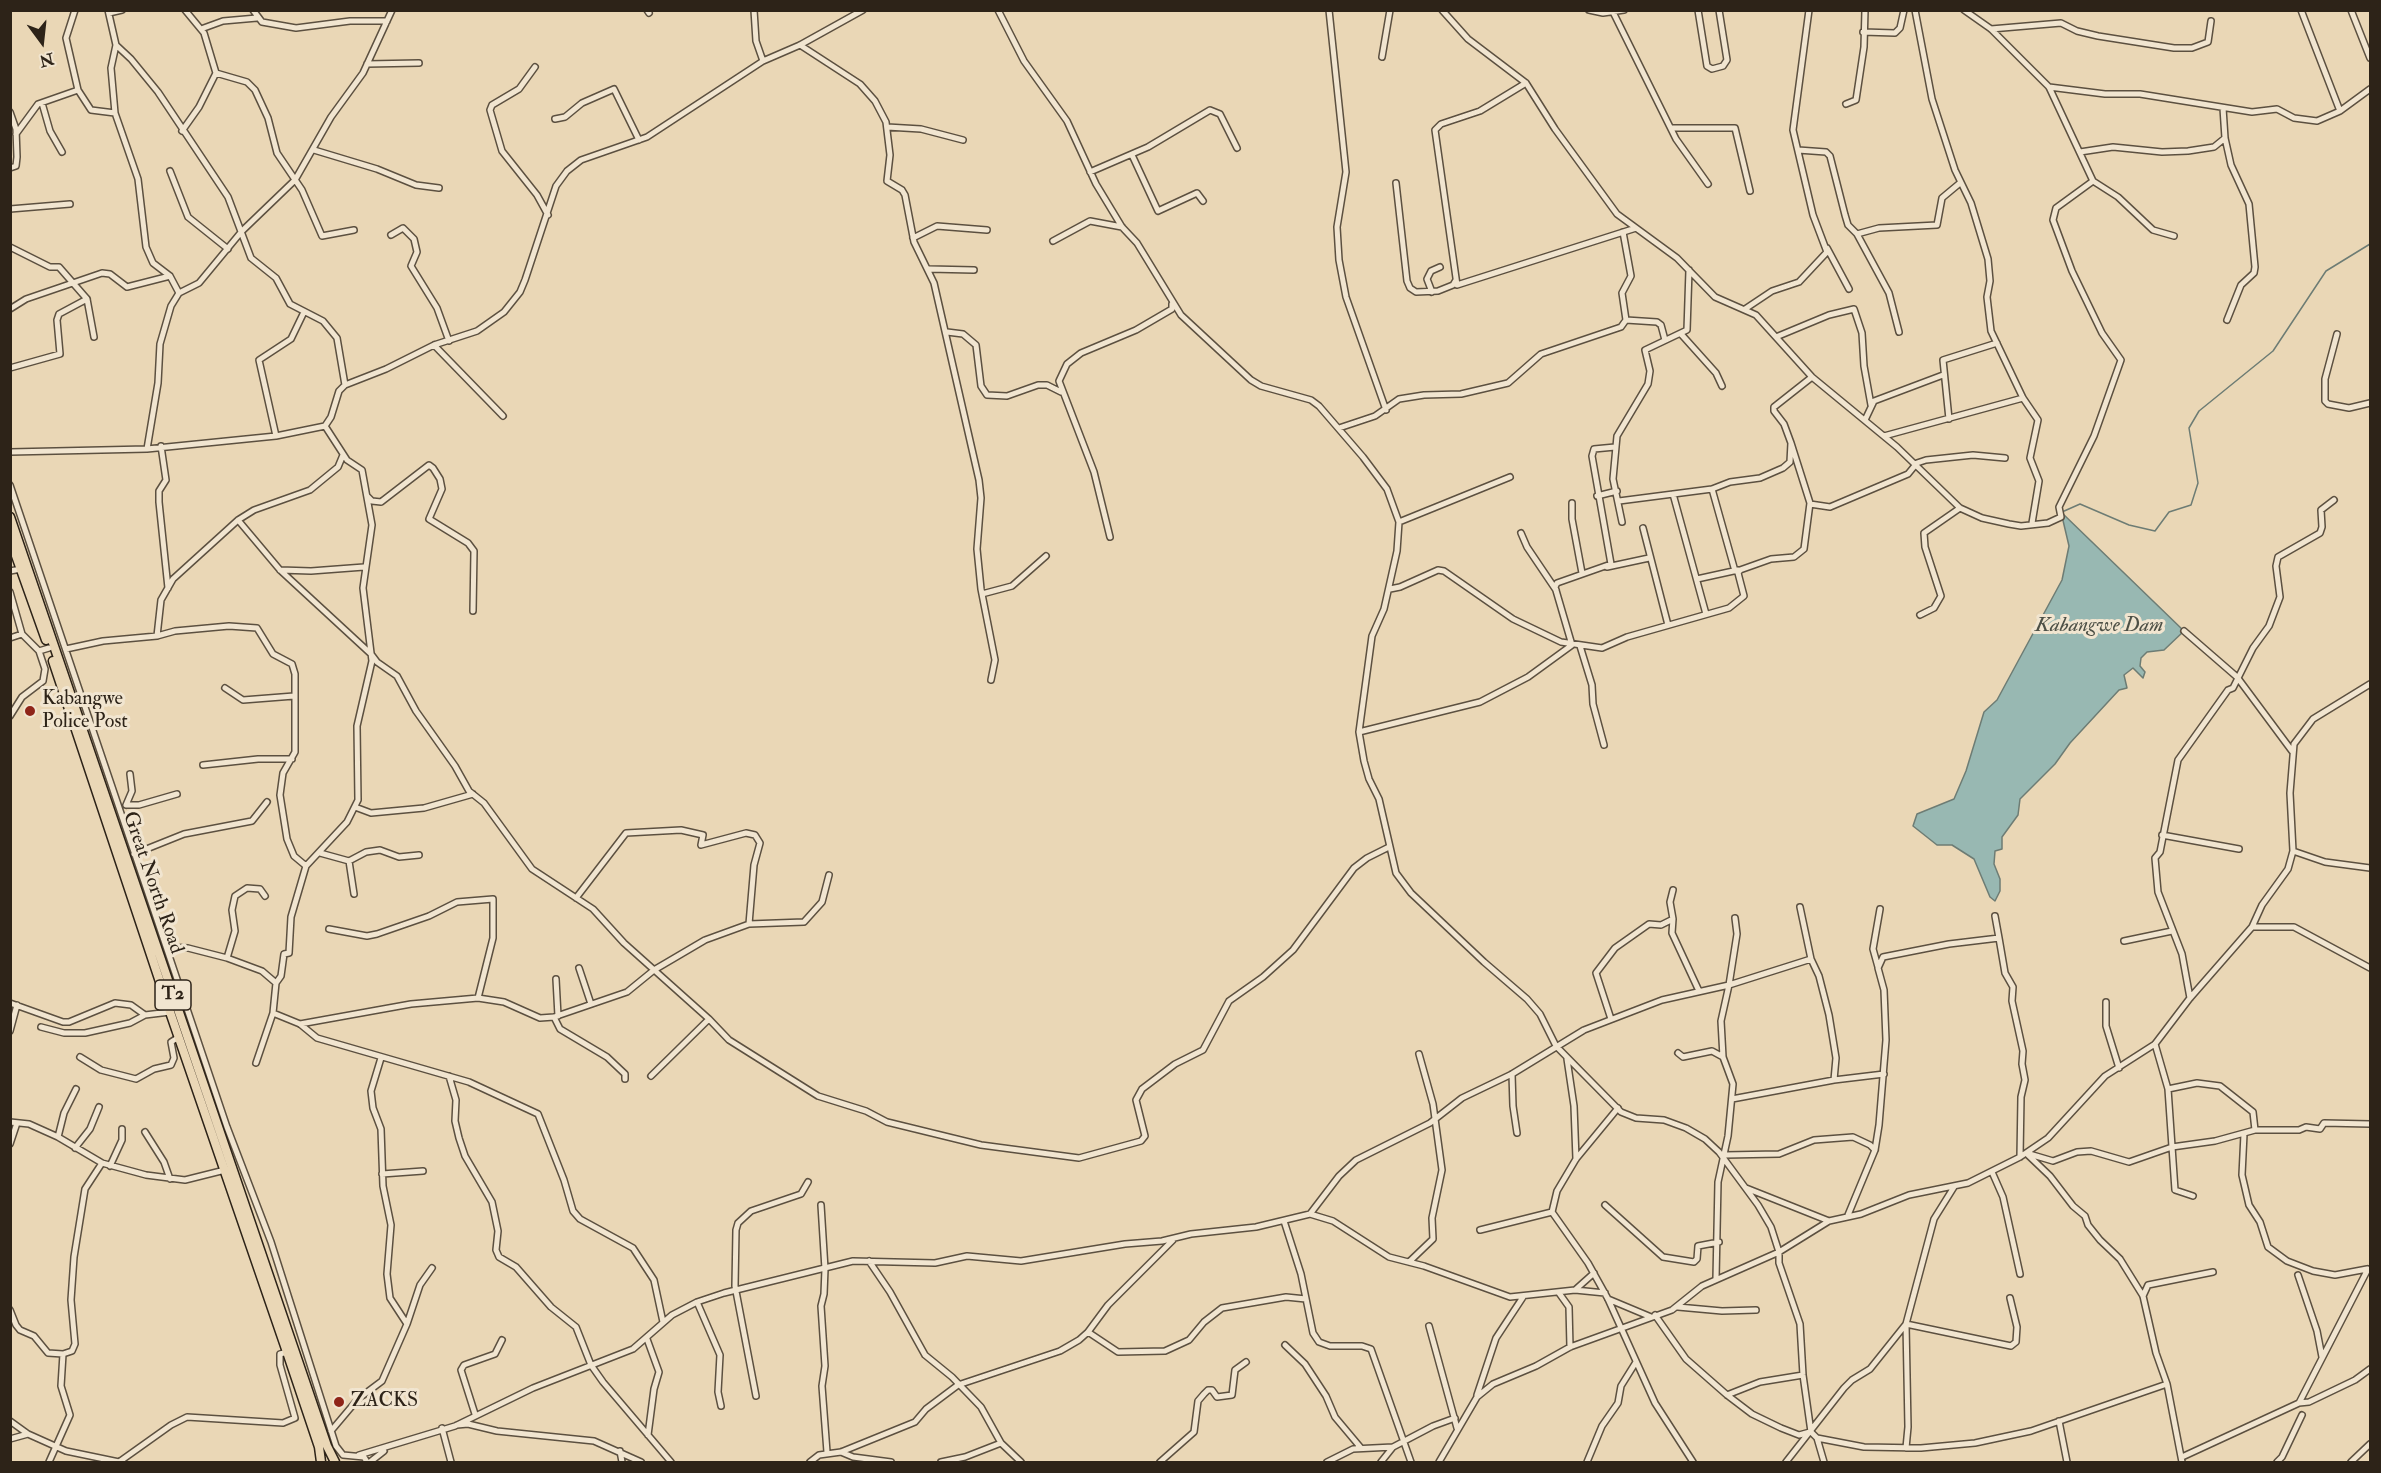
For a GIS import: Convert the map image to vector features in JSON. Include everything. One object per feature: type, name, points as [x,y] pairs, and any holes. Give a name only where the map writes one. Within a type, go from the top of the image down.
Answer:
[{"type":"main road","name":"Great North Road","points":[[10,517],[327,1446],[335,1462]]},
{"type":"main road","name":"Great North Road","points":[[10,539],[287,1352],[319,1447],[321,1462]]},
{"type":"street","points":[[75,10],[66,38],[78,90],[91,110],[115,113]]},
{"type":"street","points":[[122,10],[109,12],[116,45],[111,68],[115,113],[138,179],[146,247],[153,263],[170,276],[179,293]]},
{"type":"street","points":[[182,131],[199,107],[216,73],[205,36],[185,10]]},
{"type":"street","points":[[253,10],[257,18]]},
{"type":"street","points":[[147,449],[158,383],[160,344],[171,306],[179,293],[199,283],[242,231],[295,180],[331,117],[363,73],[392,10]]},
{"type":"street","points":[[754,10],[756,41],[763,61]]},
{"type":"street","points":[[10,452],[147,449],[276,436],[325,426],[332,417],[339,391],[345,385],[386,369],[434,345],[477,332],[492,323],[514,300],[525,280],[556,186],[567,171],[581,160],[598,152],[639,140],[763,61],[800,45],[863,10]]},
{"type":"street","points":[[998,10],[1023,62],[1067,121],[1090,172],[1122,227],[1137,243],[1172,302],[1189,323],[1251,380],[1261,386],[1311,400],[1339,428],[1387,489],[1399,522],[1397,552],[1390,589],[1372,636],[1359,732],[1366,770],[1379,799],[1393,866],[1407,888],[1484,962],[1532,1004],[1556,1046],[1618,1108],[1636,1118],[1664,1120],[1686,1128],[1713,1145],[1724,1157],[1771,1227],[1779,1252],[1779,1263],[1800,1324],[1803,1376],[1811,1432],[1817,1438],[1824,1462]]},
{"type":"street","points":[[1329,10],[1346,172],[1338,227],[1340,260],[1346,297],[1386,410]]},
{"type":"street","points":[[1383,57],[1390,10]]},
{"type":"street","points":[[1442,10],[1468,39],[1526,83],[1555,129],[1617,214],[1689,270],[1715,297],[1756,315],[1812,377],[1884,436],[1960,508],[1983,518],[2020,526],[2048,523],[2060,519],[2059,507],[2094,436],[2121,360],[2102,333],[2072,271],[2053,220],[2056,208],[2093,181]]},
{"type":"street","points":[[1589,10],[1613,12],[1624,10]]},
{"type":"street","points":[[1698,10],[1707,66],[1712,69],[1723,66],[1727,60],[1719,10]]},
{"type":"street","points":[[1809,10],[1793,124],[1813,215],[1827,248],[1849,289]]},
{"type":"street","points":[[1846,104],[1856,100],[1864,47],[1865,10]]},
{"type":"street","points":[[1863,32],[1895,33],[1900,28],[1904,10]]},
{"type":"street","points":[[1916,10],[1932,99],[1960,183],[1971,202],[1990,267],[1988,307],[1990,331],[2039,425],[2030,458],[2035,466],[2039,487],[2032,523]]},
{"type":"street","points":[[1964,10],[1991,29],[2049,87],[2093,181],[2118,197],[2153,230],[2174,236]]},
{"type":"street","points":[[2301,10],[2340,111]]},
{"type":"street","points":[[2351,10],[2370,58]]},
{"type":"street","points":[[1613,12],[1680,146],[1708,184]]},
{"type":"street","points":[[201,29],[223,21],[257,18],[266,23],[306,28],[338,22],[387,21]]},
{"type":"street","points":[[1991,29],[2061,23],[2077,31],[2098,36],[2174,48],[2192,48],[2208,42],[2211,21]]},
{"type":"street","points":[[116,45],[155,88],[228,197],[250,258],[276,278],[290,304],[323,321],[337,338],[345,385]]},
{"type":"street","points":[[800,45],[860,84],[881,111],[887,127],[890,168],[887,182],[903,190],[913,238],[920,259],[929,269],[947,332],[979,480],[981,498],[976,542],[982,594],[995,660],[991,680]]},
{"type":"street","points":[[367,64],[419,63]]},
{"type":"street","points":[[535,68],[519,89],[492,105],[490,110],[502,151],[537,195],[548,215]]},
{"type":"street","points":[[216,73],[252,85],[266,113],[277,153],[295,180],[322,236],[354,230]]},
{"type":"street","points":[[1526,83],[1480,111],[1441,124],[1435,130],[1457,285],[1636,228]]},
{"type":"street","points":[[2049,87],[2105,94],[2140,94],[2256,112],[2277,110],[2310,121],[2324,120],[2370,89]]},
{"type":"street","points":[[555,118],[565,117],[582,103],[614,89],[639,140]]},
{"type":"street","points":[[16,134],[36,106],[78,90]]},
{"type":"street","points":[[42,103],[50,131],[62,152]]},
{"type":"street","points":[[2223,108],[2225,138],[2234,172],[2248,204],[2255,267],[2254,273],[2241,285],[2228,320]]},
{"type":"street","points":[[1090,172],[1132,155],[1210,110],[1220,114],[1237,148]]},
{"type":"street","points":[[10,112],[16,134],[16,164],[10,168]]},
{"type":"street","points":[[887,127],[921,129],[963,140]]},
{"type":"street","points":[[1672,128],[1735,128],[1750,191]]},
{"type":"street","points":[[2080,152],[2113,147],[2162,152],[2188,151],[2214,147],[2225,138]]},
{"type":"street","points":[[314,150],[377,169],[416,185],[439,188]]},
{"type":"street","points":[[1798,150],[1826,152],[1830,156],[1848,225],[1857,234],[1889,293],[1899,332]]},
{"type":"street","points":[[1132,155],[1158,211],[1197,193],[1203,201]]},
{"type":"street","points":[[170,171],[188,217],[228,249]]},
{"type":"street","points":[[1396,183],[1407,281],[1416,292],[1432,292],[1447,289],[1456,280]]},
{"type":"street","points":[[1857,234],[1879,228],[1937,225],[1942,198],[1960,183]]},
{"type":"street","points":[[10,209],[70,204]]},
{"type":"street","points":[[1053,241],[1090,221],[1122,227]]},
{"type":"street","points":[[913,238],[937,226],[987,230]]},
{"type":"street","points":[[391,235],[403,228],[414,239],[417,252],[411,267],[437,308],[449,341]]},
{"type":"street","points":[[1339,428],[1386,410],[1399,399],[1461,394],[1508,383],[1541,354],[1621,327],[1626,320],[1622,293],[1631,276],[1623,232]]},
{"type":"street","points":[[10,247],[50,267],[59,267],[87,299],[94,337]]},
{"type":"street","points":[[1745,309],[1772,291],[1793,285],[1806,277],[1825,256],[1827,248]]},
{"type":"street","points":[[1432,292],[1427,279],[1431,271],[1440,267]]},
{"type":"street","points":[[929,269],[974,270]]},
{"type":"street","points":[[1622,522],[1613,479],[1617,435],[1648,384],[1650,371],[1645,350],[1687,330],[1689,270]]},
{"type":"street","points":[[10,309],[26,299],[102,273],[110,274],[129,286],[170,276]]},
{"type":"street","points":[[10,368],[60,354],[57,320],[59,315],[87,299]]},
{"type":"street","points":[[1110,537],[1094,472],[1060,392],[1059,381],[1067,364],[1081,353],[1136,330],[1172,309],[1172,302]]},
{"type":"street","points":[[1776,337],[1829,315],[1854,309],[1862,333],[1864,366],[1871,405],[1865,420]]},
{"type":"street","points":[[276,436],[259,360],[261,356],[291,339],[304,312]]},
{"type":"street","points":[[1626,320],[1657,322],[1661,325],[1665,340]]},
{"type":"street","points":[[947,332],[963,334],[976,345],[981,386],[987,395],[1007,396],[1038,385],[1060,392]]},
{"type":"street","points":[[1681,334],[1716,373],[1722,386]]},
{"type":"street","points":[[2337,334],[2325,379],[2325,401],[2328,405],[2349,408],[2370,403]]},
{"type":"street","points":[[1949,419],[1943,360],[1997,343]]},
{"type":"street","points":[[434,345],[503,416]]},
{"type":"street","points":[[1871,405],[1881,398],[1943,375]]},
{"type":"street","points":[[1697,579],[1771,560],[1794,557],[1802,552],[1810,504],[1784,424],[1774,411],[1774,407],[1812,377]]},
{"type":"street","points":[[1884,436],[2023,398]]},
{"type":"street","points":[[256,1063],[273,1013],[276,983],[280,976],[284,954],[289,953],[291,918],[306,866],[347,822],[355,807],[359,784],[357,726],[370,676],[371,654],[364,610],[364,567],[372,529],[362,470],[343,455],[325,426]]},
{"type":"street","points":[[1619,501],[1712,489],[1730,482],[1760,478],[1783,468],[1790,462],[1791,443]]},
{"type":"street","points":[[161,446],[166,480],[159,491],[159,502],[168,588]]},
{"type":"street","points":[[1608,567],[1611,560],[1597,496],[1592,460],[1594,449],[1615,447]]},
{"type":"street","points":[[157,636],[161,600],[173,579],[238,520],[254,510],[310,490],[338,467],[343,455]]},
{"type":"street","points":[[1810,504],[1820,508],[1830,507],[1896,480],[1926,459],[1973,455],[2005,458]]},
{"type":"street","points":[[367,496],[372,501],[381,502],[429,465],[433,468],[441,479],[442,489],[429,519],[468,543],[474,551],[473,611]]},
{"type":"street","points":[[1399,522],[1510,477]]},
{"type":"street","points":[[10,484],[227,1127],[274,1251],[336,1446],[343,1455],[352,1457],[385,1450],[442,1428],[468,1424],[497,1431],[594,1441],[641,1462]]},
{"type":"street","points":[[1390,589],[1400,587],[1438,570],[1444,571],[1513,620],[1572,645],[1606,647],[1627,637],[1729,608],[1743,599],[1738,570],[1712,489]]},
{"type":"street","points":[[1597,496],[1617,491]]},
{"type":"street","points":[[1673,494],[1706,614]]},
{"type":"street","points":[[2190,998],[2182,954],[2158,892],[2155,858],[2160,852],[2178,760],[2228,690],[2233,688],[2237,677],[2269,626],[2280,597],[2276,566],[2278,558],[2320,533],[2321,510],[2334,500]]},
{"type":"street","points":[[1572,502],[1572,519],[1582,573]]},
{"type":"street","points":[[1920,615],[1934,608],[1941,596],[1925,547],[1924,533],[1960,508]]},
{"type":"street","points":[[238,520],[279,570],[377,662],[397,676],[416,711],[473,794],[484,803],[532,869],[593,909],[654,970],[709,1019],[718,1030],[742,1049],[800,1087],[836,1104],[866,1112],[887,1122],[981,1145],[1083,1158],[1144,1139],[1136,1100],[1142,1089],[1175,1064],[1203,1050],[1229,1001],[1263,977],[1293,950],[1354,868],[1366,858],[1389,847]]},
{"type":"street","points":[[1643,528],[1668,625]]},
{"type":"street","points":[[1521,533],[1527,548],[1556,590],[1572,645]]},
{"type":"street","points":[[982,594],[1011,586],[1046,556]]},
{"type":"street","points":[[1556,590],[1557,583],[1582,573],[1649,558]]},
{"type":"street","points":[[279,570],[311,571],[364,567]]},
{"type":"street","points":[[10,572],[21,569]]},
{"type":"street","points":[[10,592],[22,634],[39,651],[45,669],[43,681],[22,697],[10,716]]},
{"type":"street","points":[[66,649],[103,641],[157,636],[175,630],[229,626],[257,628],[273,654],[292,663],[296,674],[294,696],[296,730],[292,759],[283,773],[280,795],[287,839],[294,856],[306,866]]},
{"type":"street","points":[[2184,631],[2237,677],[2292,751]]},
{"type":"street","points":[[10,638],[22,634]]},
{"type":"street","points":[[1359,732],[1480,702],[1528,677],[1572,645]]},
{"type":"street","points":[[1580,646],[1592,685],[1593,704],[1604,745]]},
{"type":"street","points":[[39,651],[49,648]]},
{"type":"street","points":[[1477,1396],[1493,1384],[1536,1366],[1570,1347],[1678,1306],[1702,1286],[1779,1252],[1828,1221],[1861,1214],[1908,1195],[1954,1187],[1992,1172],[2048,1138],[2105,1076],[2155,1044],[2190,998],[2252,927],[2262,905],[2288,869],[2293,851],[2292,751],[2301,732],[2313,719],[2370,684]]},
{"type":"street","points":[[225,688],[243,700],[294,696]]},
{"type":"street","points":[[203,765],[258,759],[292,759]]},
{"type":"street","points":[[127,805],[132,791],[130,774]]},
{"type":"street","points":[[119,807],[139,805],[177,794]]},
{"type":"street","points":[[355,807],[371,813],[424,808],[473,794]]},
{"type":"street","points":[[134,855],[184,834],[252,821],[267,802]]},
{"type":"street","points":[[576,898],[626,833],[681,830],[703,835],[701,845],[746,833],[755,835],[760,843],[754,865],[749,924]]},
{"type":"street","points":[[2162,835],[2239,849]]},
{"type":"street","points":[[320,853],[349,861],[366,852],[380,850],[399,858],[418,855]]},
{"type":"street","points":[[2293,851],[2325,862],[2370,868]]},
{"type":"street","points":[[349,861],[354,894]]},
{"type":"street","points":[[300,1024],[411,1004],[478,999],[504,1002],[540,1018],[556,1017],[627,992],[654,970],[705,940],[749,924],[804,922],[822,902],[829,875]]},
{"type":"street","points":[[227,958],[235,931],[232,910],[237,892],[255,889],[262,891],[265,896]]},
{"type":"street","points":[[1674,890],[1670,902],[1673,919],[1672,933],[1699,991]]},
{"type":"street","points":[[329,929],[367,936],[378,934],[419,920],[457,902],[493,899],[494,938],[478,999]]},
{"type":"street","points":[[1800,907],[1811,959],[1820,976],[1829,1015],[1836,1058],[1834,1080]]},
{"type":"street","points":[[1848,1215],[1875,1150],[1884,1074],[1886,1040],[1884,990],[1873,949],[1880,909]]},
{"type":"street","points":[[1995,916],[2005,973],[2013,987],[2012,1001],[2023,1051],[2022,1064],[2025,1080],[2021,1097],[2020,1157]]},
{"type":"street","points":[[1716,1280],[1719,1242],[1718,1182],[1732,1099],[1731,1075],[1723,1057],[1721,1021],[1734,970],[1737,934],[1735,918]]},
{"type":"street","points":[[1611,1019],[1595,978],[1598,969],[1618,945],[1649,924],[1661,925],[1673,919]]},
{"type":"street","points":[[2252,927],[2294,927],[2370,968]]},
{"type":"street","points":[[2124,941],[2172,931]]},
{"type":"street","points":[[1878,968],[1883,957],[1949,944],[1999,938]]},
{"type":"street","points":[[168,947],[188,948],[227,958],[262,970],[276,983]]},
{"type":"street","points":[[1310,1214],[1339,1176],[1356,1160],[1435,1120],[1462,1098],[1512,1074],[1584,1030],[1662,1000],[1729,985],[1811,959]]},
{"type":"street","points":[[579,968],[591,1004]]},
{"type":"street","points":[[556,979],[556,1017],[560,1029],[607,1057],[624,1074],[625,1078]]},
{"type":"street","points":[[2106,1002],[2106,1026],[2119,1068]]},
{"type":"street","points":[[10,1030],[14,1004],[63,1022],[116,1003],[131,1005],[145,1015]]},
{"type":"street","points":[[41,1027],[64,1033],[85,1033],[130,1023],[145,1015],[170,1012]]},
{"type":"street","points":[[273,1013],[300,1024],[316,1038],[449,1076],[506,1098],[538,1114],[564,1180],[573,1211],[580,1219],[633,1248],[654,1280],[663,1322]]},
{"type":"street","points":[[651,1076],[709,1019]]},
{"type":"street","points":[[80,1057],[100,1070],[136,1079],[154,1069],[171,1065],[174,1058],[171,1042],[179,1037]]},
{"type":"street","points":[[2155,1044],[2168,1089],[2175,1190],[2193,1196]]},
{"type":"street","points":[[1678,1053],[1683,1057],[1712,1051],[1723,1057]]},
{"type":"street","points":[[1409,1262],[1433,1239],[1432,1218],[1440,1186],[1441,1154],[1430,1092],[1419,1054]]},
{"type":"street","points":[[381,1058],[371,1091],[373,1108],[381,1129],[382,1174],[390,1225],[388,1288],[393,1304],[407,1324]]},
{"type":"street","points":[[1567,1058],[1574,1106],[1576,1159]]},
{"type":"street","points":[[1512,1074],[1512,1106],[1517,1133]]},
{"type":"street","points":[[1732,1099],[1834,1080],[1884,1074]]},
{"type":"street","points":[[449,1076],[456,1100],[455,1121],[465,1156],[492,1202],[498,1231],[497,1254],[516,1267],[551,1307],[576,1328],[591,1365],[671,1462]]},
{"type":"street","points":[[2168,1089],[2197,1083],[2220,1086],[2253,1112],[2256,1130]]},
{"type":"street","points":[[58,1137],[64,1113],[76,1089]]},
{"type":"street","points":[[75,1148],[90,1129],[99,1107]]},
{"type":"street","points":[[1618,1108],[1576,1159],[1557,1191],[1552,1212],[1594,1273],[1663,1418],[1693,1462]]},
{"type":"street","points":[[10,1113],[14,1123],[10,1144]]},
{"type":"street","points":[[14,1123],[29,1124],[58,1137],[110,1166],[170,1179],[198,1178],[225,1170]]},
{"type":"street","points":[[2026,1153],[2053,1161],[2077,1152],[2091,1151],[2129,1162],[2172,1147],[2214,1142],[2256,1130],[2299,1130],[2306,1127],[2320,1129],[2324,1123],[2370,1124]]},
{"type":"street","points":[[110,1166],[122,1140],[122,1129]]},
{"type":"street","points":[[146,1132],[164,1162],[170,1179]]},
{"type":"street","points":[[2244,1134],[2242,1176],[2248,1204],[2260,1222],[2268,1247],[2287,1261],[2313,1271],[2335,1275],[2369,1268]]},
{"type":"street","points":[[1724,1157],[1779,1154],[1814,1140],[1853,1137],[1875,1150]]},
{"type":"street","points":[[2026,1153],[2050,1176],[2073,1206],[2085,1216],[2088,1225],[2126,1266],[2143,1296],[2156,1353],[2167,1384],[2182,1460],[2300,1403],[2309,1402],[2355,1380],[2370,1369]]},
{"type":"street","points":[[10,1310],[15,1325],[20,1330],[34,1336],[48,1353],[72,1352],[75,1344],[71,1285],[80,1210],[85,1190],[102,1163]]},
{"type":"street","points":[[382,1174],[423,1171]]},
{"type":"street","points":[[1992,1172],[2002,1197],[2020,1274]]},
{"type":"street","points":[[756,1396],[736,1291],[738,1223],[758,1207],[801,1194],[808,1182]]},
{"type":"street","points":[[1744,1187],[1828,1221]]},
{"type":"street","points":[[1906,1448],[1908,1427],[1906,1324],[1934,1219],[1954,1187]]},
{"type":"street","points":[[820,1204],[825,1269],[824,1294],[820,1306],[825,1366],[822,1386],[827,1452]]},
{"type":"street","points":[[1605,1205],[1663,1257],[1694,1262],[1697,1258],[1697,1247],[1719,1242]]},
{"type":"street","points":[[1480,1230],[1552,1212]]},
{"type":"street","points":[[455,1426],[475,1414],[633,1349],[647,1339],[663,1322],[697,1302],[853,1261],[935,1263],[967,1256],[1021,1261],[1174,1239],[1284,1221],[1310,1214],[1347,1228],[1380,1253],[1500,1294],[1523,1297],[1575,1290],[1605,1293]]},
{"type":"street","points":[[1284,1221],[1313,1333],[1319,1342],[1330,1346],[1362,1346],[1371,1349],[1411,1462]]},
{"type":"street","points":[[841,1452],[915,1422],[926,1409],[958,1385],[1060,1351],[1089,1332],[1108,1305],[1174,1239]]},
{"type":"street","points":[[1417,1256],[1417,1264]]},
{"type":"street","points":[[869,1261],[890,1292],[925,1355],[981,1407],[1001,1443],[1021,1462]]},
{"type":"street","points":[[331,1431],[358,1399],[382,1381],[407,1324],[420,1285],[432,1268]]},
{"type":"street","points":[[2300,1403],[2369,1268]]},
{"type":"street","points":[[2143,1296],[2148,1285],[2213,1272]]},
{"type":"street","points":[[1575,1290],[1594,1273]]},
{"type":"street","points":[[2298,1275],[2317,1331],[2322,1357]]},
{"type":"street","points":[[1559,1293],[1569,1307],[1570,1347]]},
{"type":"street","points":[[1089,1332],[1118,1352],[1165,1351],[1189,1340],[1204,1322],[1222,1308],[1286,1297],[1306,1299]]},
{"type":"street","points":[[1439,1462],[1477,1396],[1496,1338],[1523,1297]]},
{"type":"street","points":[[1906,1324],[2011,1346],[2016,1342],[2017,1327],[2010,1298]]},
{"type":"street","points":[[1608,1299],[1653,1316],[1686,1359],[1752,1414],[1799,1435],[1811,1432]]},
{"type":"street","points":[[697,1302],[720,1355],[718,1392],[721,1406]]},
{"type":"street","points":[[1678,1306],[1722,1311],[1756,1310]]},
{"type":"street","points":[[1786,1462],[1844,1388],[1870,1369],[1906,1324]]},
{"type":"street","points":[[1429,1326],[1457,1428]]},
{"type":"street","points":[[647,1339],[659,1372],[648,1435]]},
{"type":"street","points":[[475,1414],[461,1370],[464,1365],[495,1354],[502,1340]]},
{"type":"street","points":[[1285,1345],[1305,1365],[1326,1396],[1335,1417],[1361,1448]]},
{"type":"street","points":[[10,1421],[28,1434],[56,1447],[119,1462],[171,1425],[187,1417],[283,1423],[295,1418],[279,1354],[287,1352]]},
{"type":"street","points":[[49,1462],[70,1415],[60,1386],[63,1354]]},
{"type":"street","points":[[1160,1462],[1194,1432],[1198,1401],[1208,1390],[1212,1390],[1217,1397],[1232,1395],[1236,1370],[1246,1362]]},
{"type":"street","points":[[1587,1462],[1602,1426],[1618,1403],[1621,1386],[1636,1362]]},
{"type":"street","points":[[1727,1395],[1760,1382],[1803,1376]]},
{"type":"street","points":[[1817,1438],[1864,1447],[1906,1448],[1975,1443],[2004,1438],[2167,1384]]},
{"type":"street","points":[[2277,1462],[2282,1457],[2302,1415]]},
{"type":"street","points":[[1327,1462],[1343,1453],[1361,1448],[1393,1447],[1455,1418]]},
{"type":"street","points":[[2059,1421],[2067,1462]]},
{"type":"street","points":[[442,1428],[451,1462]]},
{"type":"street","points":[[10,1439],[28,1434]]},
{"type":"street","points":[[941,1462],[965,1458],[1001,1443]]},
{"type":"street","points":[[2351,1462],[2370,1444]]},
{"type":"street","points":[[1381,1462],[1393,1447]]},
{"type":"street","points":[[359,1455],[368,1462],[385,1450]]},
{"type":"street","points":[[620,1451],[622,1462]]},
{"type":"street","points":[[810,1462],[827,1452],[841,1452],[854,1457],[891,1462]]},
{"type":"water","name":"Kabangwe Dam","points":[[2061,512],[2184,631],[2164,650],[2147,652],[2141,658],[2140,666],[2145,672],[2143,678],[2133,668],[2124,675],[2127,688],[2119,690],[2070,743],[2055,764],[2020,799],[2018,815],[2002,837],[2002,849],[1995,851],[1994,864],[2000,879],[2000,891],[1995,901],[1990,897],[1974,859],[1952,845],[1937,845],[1913,826],[1917,814],[1954,799],[1966,771],[1984,712],[1997,700],[2062,580],[2069,546]]},
{"type":"waterway","points":[[2062,512],[2080,504],[2129,525],[2155,531],[2169,512],[2191,505],[2198,483],[2189,428],[2199,411],[2273,351],[2326,271],[2370,244]]},
{"type":"place","name":"Kabangwe Police Post","points":[[30,711]]},
{"type":"place","name":"ZACKS","points":[[339,1402]]}]
